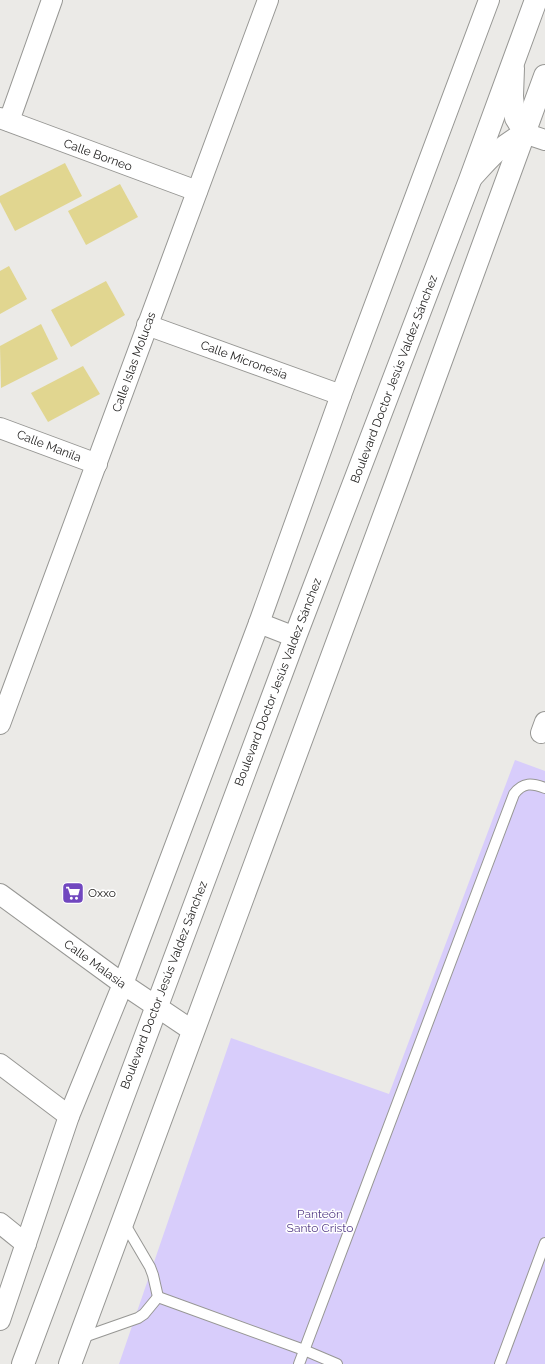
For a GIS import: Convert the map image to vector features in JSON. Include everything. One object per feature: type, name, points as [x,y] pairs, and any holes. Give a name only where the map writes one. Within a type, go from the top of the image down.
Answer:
[{"type":"main road","name":"Boulevard Doctor Jesús Valdez Sánchez","points":[[22,1364],[295,637],[470,180],[536,0]]},
{"type":"main road","points":[[70,1364],[122,1219],[397,481],[545,76]]},
{"type":"street","points":[[5,120],[52,0]]},
{"type":"street","name":"Calle Islas Molucas","points":[[0,724],[268,0]]},
{"type":"street","points":[[0,1320],[69,1116],[123,984],[259,623],[341,395],[489,0]]},
{"type":"street","points":[[514,60],[513,96],[515,118],[524,133],[545,140]]},
{"type":"street","name":"Calle Borneo","points":[[5,120],[197,191]]},
{"type":"street","points":[[470,180],[493,155],[509,141],[524,133]]},
{"type":"street","name":"Calle Micronesia","points":[[147,326],[341,395]]},
{"type":"street","name":"Calle Manila","points":[[0,428],[97,464]]},
{"type":"street","points":[[259,623],[295,637]]},
{"type":"street","name":"Calle Malasia","points":[[0,894],[123,984],[193,1031]]},
{"type":"street","points":[[0,1064],[69,1116]]},
{"type":"street","points":[[0,1223],[26,1244]]},
{"type":"lane","points":[[299,1364],[514,794],[519,788],[528,784],[545,788]]},
{"type":"lane","points":[[122,1219],[150,1267],[158,1297]]},
{"type":"lane","points":[[500,1364],[545,1243]]},
{"type":"lane","points":[[158,1297],[304,1350],[337,1364]]},
{"type":"lane","points":[[79,1338],[138,1318],[144,1314],[158,1297]]},
{"type":"green space","name":"Panteón Santo Cristo","points":[[515,760],[545,771],[545,1364],[119,1364],[231,1038],[389,1094]]},
{"type":"building","points":[[65,163],[82,196],[15,231],[0,202],[0,196]]},
{"type":"building","points":[[120,184],[138,217],[86,245],[68,211]]},
{"type":"building","points":[[9,266],[27,299],[0,314],[0,271]]},
{"type":"building","points":[[106,281],[125,315],[71,347],[51,310]]},
{"type":"building","points":[[41,324],[58,359],[1,388],[0,346]]},
{"type":"building","points":[[83,366],[100,394],[48,422],[31,393]]},
{"type":"place","name":"Oxxo","points":[[73,893]]}]
